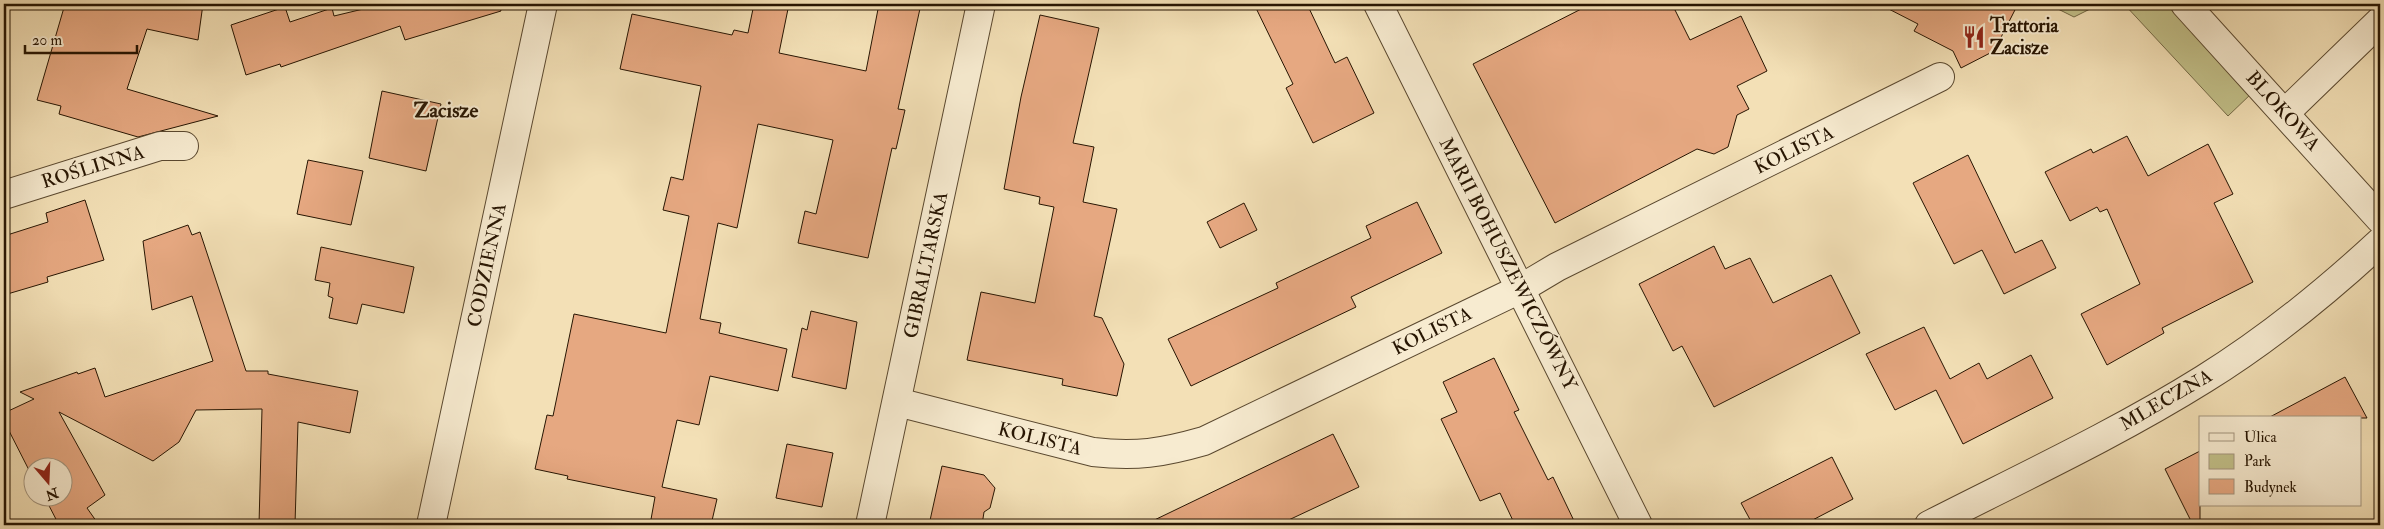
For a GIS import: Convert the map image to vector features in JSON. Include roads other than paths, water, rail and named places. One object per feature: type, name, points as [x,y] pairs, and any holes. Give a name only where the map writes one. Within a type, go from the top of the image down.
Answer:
[{"type":"street","name":"CODZIENNA","points":[[430,525],[543,4]]},
{"type":"street","name":"GIBRALTARSKA","points":[[870,525],[981,4]]},
{"type":"street","name":"MARII BOHUSZEWICZÓWNY","points":[[1378,4],[1638,525]]},
{"type":"street","name":"BLOKOWA","points":[[2185,4],[2380,219]]},
{"type":"street","points":[[2285,113],[2380,21]]},
{"type":"street","name":"KOLISTA","points":[[897,402],[1093,452],[1124,456],[1153,454],[1204,441],[1520,289],[1566,263],[1940,77]]},
{"type":"street","name":"ROŚLINNA","points":[[4,195],[160,146],[184,146]]},
{"type":"street","name":"MLECZNA","points":[[1929,525],[2100,438],[2203,380],[2266,338],[2352,268],[2380,242]]},
{"type":"place","name":"Trattoria Zacisze","points":[[1974,37]]},
{"type":"district","name":"Zacisze","points":[[446,110]]}]
